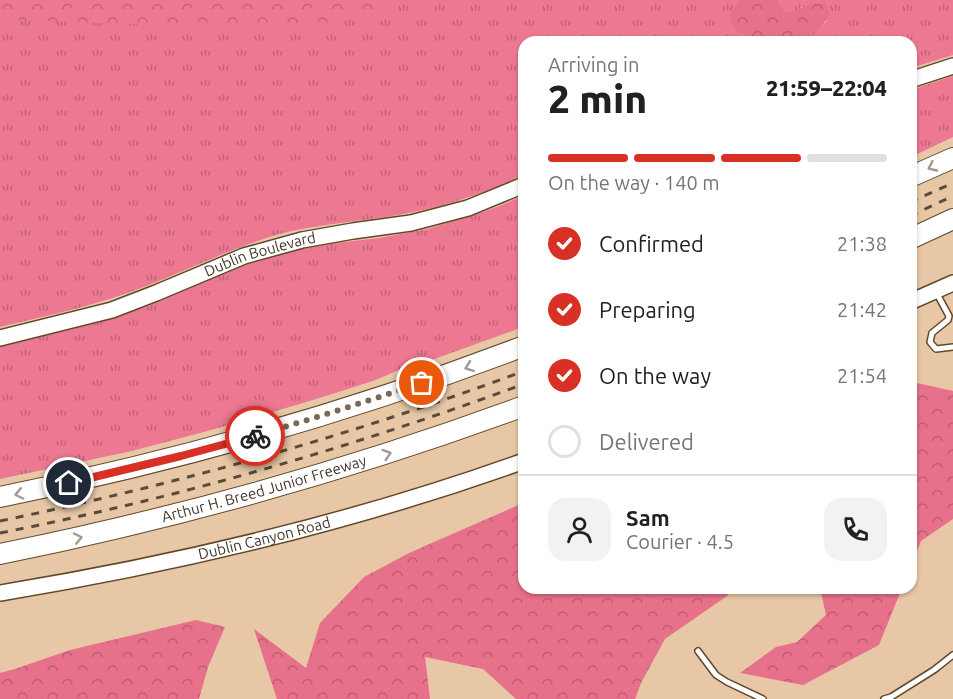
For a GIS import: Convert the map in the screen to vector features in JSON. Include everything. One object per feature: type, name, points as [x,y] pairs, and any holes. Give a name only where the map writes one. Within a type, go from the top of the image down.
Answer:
[{"type":"highway","points":[[917,174],[953,158]]},
{"type":"highway","points":[[917,236],[953,219]]},
{"type":"highway","points":[[0,497],[144,465],[284,427],[395,392],[518,348]]},
{"type":"highway","name":"Arthur H. Breed Junior Freeway","points":[[0,554],[155,520],[269,490],[410,446],[518,408]]},
{"type":"street","points":[[917,78],[953,66]]},
{"type":"street","name":"Dublin Boulevard","points":[[0,338],[112,310],[244,256],[302,240],[411,224],[468,208],[518,187]]},
{"type":"street","points":[[917,299],[953,283]]},
{"type":"street","name":"Dublin Canyon Road","points":[[0,593],[126,570],[285,534],[378,508],[518,463]]},
{"type":"lane","points":[[935,291],[949,316],[948,320],[932,333],[930,342],[936,349],[953,347]]},
{"type":"lane","points":[[698,651],[716,675],[763,699]]},
{"type":"lane","points":[[884,699],[925,676],[953,655]]},
{"type":"green space","points":[[0,0],[739,0],[729,14],[741,34],[746,36],[518,36],[518,177],[478,194],[430,208],[276,235],[113,298],[0,327]]},
{"type":"green space","points":[[0,0],[409,0],[303,31],[0,19]]},
{"type":"green space","points":[[739,0],[778,0],[784,12],[793,12],[812,4],[825,3],[830,14],[812,36],[746,36],[736,30],[729,14]]},
{"type":"green space","points":[[778,0],[953,0],[953,55],[917,66],[917,36],[811,36],[827,21],[802,7],[793,13],[784,13]]},
{"type":"green space","points":[[953,76],[953,137],[917,154],[917,88]]},
{"type":"green space","points":[[518,198],[518,329],[373,381],[215,429],[132,451],[0,479],[0,347],[92,324],[146,307],[240,267],[283,253],[318,245],[379,238],[428,229]]},
{"type":"green space","points":[[917,383],[953,391],[953,519],[921,541],[917,551]]},
{"type":"green space","points":[[518,505],[518,594],[728,594],[665,639],[635,699],[516,699],[483,669],[425,657],[430,699],[277,699],[254,629],[306,668],[320,623],[364,577],[409,553]]},
{"type":"green space","points":[[821,594],[900,594],[879,645],[803,685],[740,673],[776,647],[797,642],[826,615]]},
{"type":"green space","points":[[196,620],[225,627],[208,667],[199,699],[0,699],[0,673],[70,650]]},
{"type":"railway","points":[[917,199],[953,183]]},
{"type":"railway","points":[[917,213],[953,196]]},
{"type":"railway","points":[[0,521],[133,491],[265,456],[395,416],[518,373]]},
{"type":"railway","points":[[0,533],[133,504],[265,469],[395,429],[518,386]]},
{"type":"way so far","points":[[255,436],[422,383]]},
{"type":"route","points":[[69,483],[255,436]]}]
